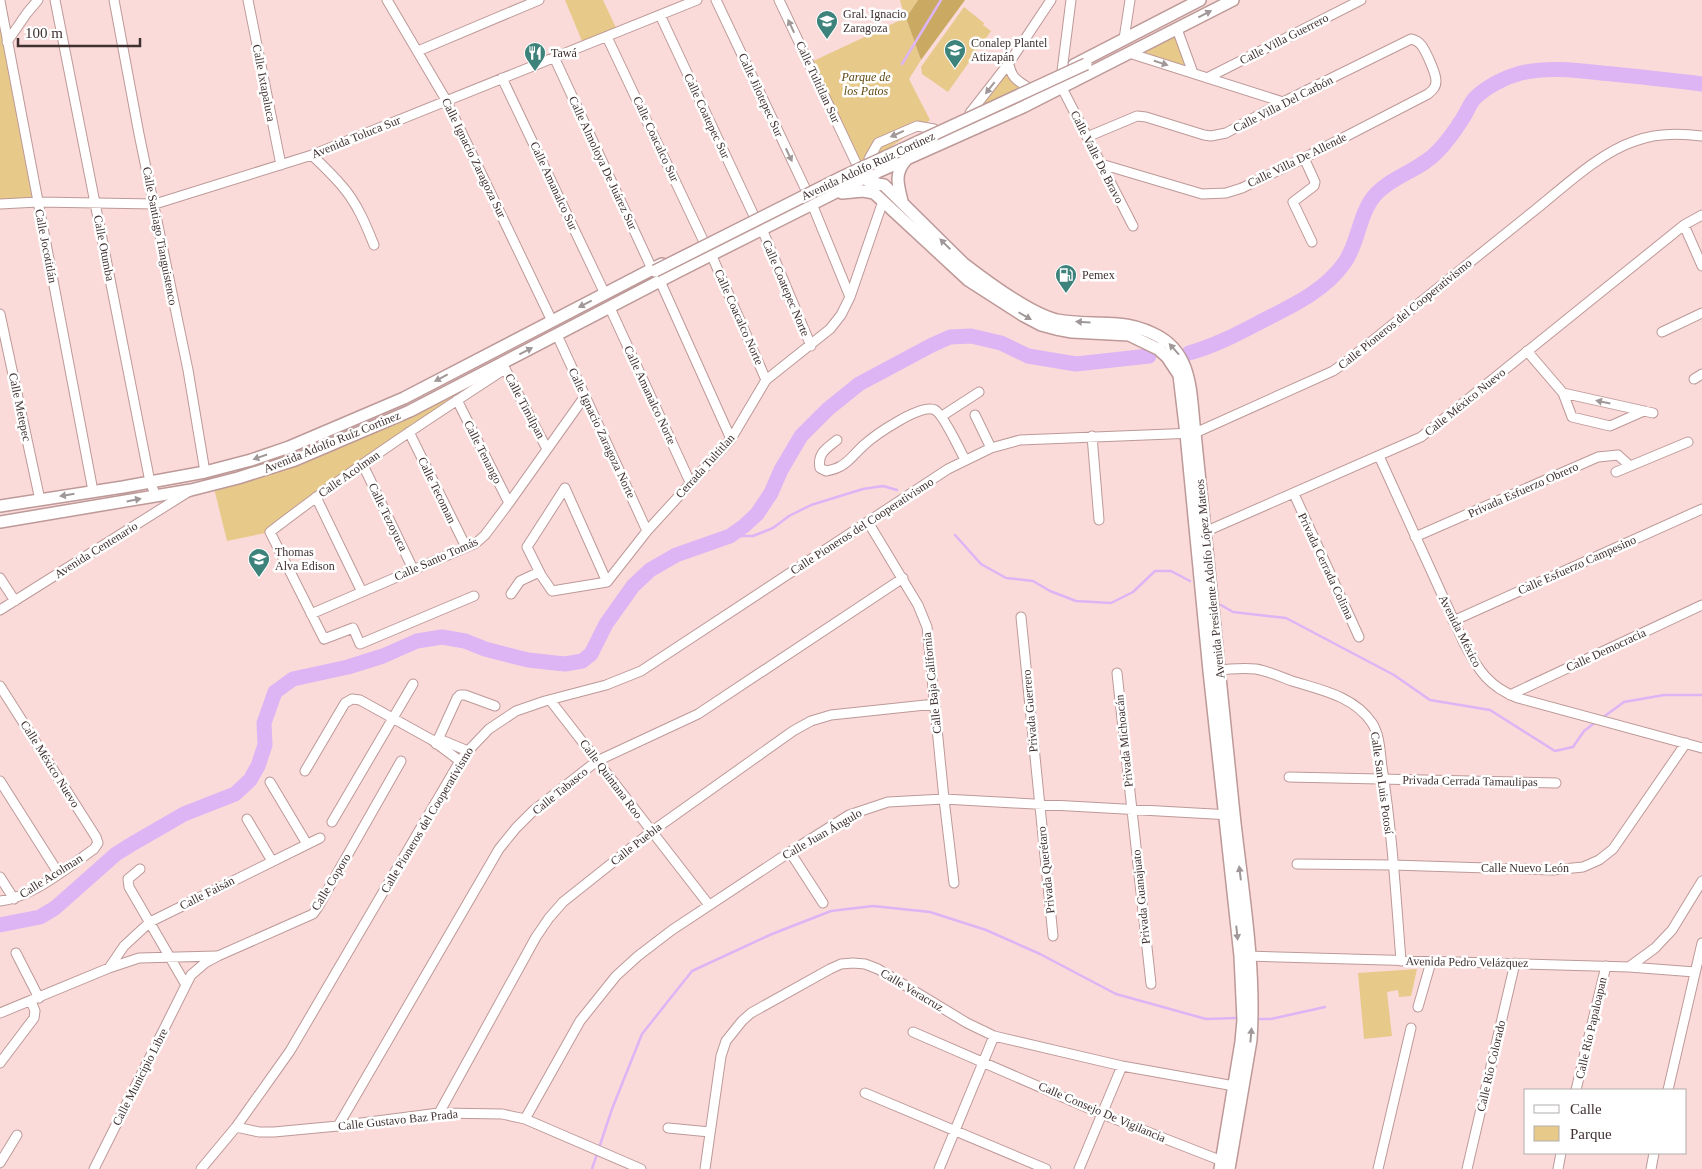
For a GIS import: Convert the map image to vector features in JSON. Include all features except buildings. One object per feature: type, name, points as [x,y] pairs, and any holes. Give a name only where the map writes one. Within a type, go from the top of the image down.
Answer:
[{"type":"main road","name":"Avenida Adolfo Ruiz Cortinez","points":[[0,522],[191,490],[283,465],[410,411],[504,366],[557,335],[640,291],[657,275],[704,242],[856,165],[1029,88],[1124,39],[1185,4],[1200,0]]},
{"type":"main road","name":"Avenida Adolfo Ruiz Cortinez","points":[[0,506],[205,472],[251,460],[279,450],[404,398],[629,281],[657,275],[711,254],[828,196],[873,186],[907,158],[1023,107],[1233,0]]},
{"type":"main road","name":"Avenida Adolfo Ruiz Cortinez","points":[[1087,66],[1106,48]]},
{"type":"main road","name":"Avenida Adolfo Ruiz Cortinez","points":[[657,275],[844,176],[1087,66],[1112,61]]},
{"type":"main road","points":[[828,196],[851,191],[863,191],[873,186],[878,164],[883,160],[964,124],[988,105]]},
{"type":"main road","points":[[902,202],[897,178],[899,169],[907,158]]},
{"type":"main road","name":"Avenida Presidente Adolfo López Mateos","points":[[856,165],[873,186],[968,280],[1024,316],[1056,330],[1129,335],[1158,349],[1167,356],[1179,375],[1191,433]]},
{"type":"main road","name":"Avenida Presidente Adolfo López Mateos","points":[[873,186],[884,185],[963,263],[977,274],[1044,315],[1065,321],[1131,325],[1157,335],[1176,349],[1188,373],[1200,534],[1252,1020],[1251,1040],[1238,1087],[1224,1166]]},
{"type":"main road","points":[[730,229],[736,242]]},
{"type":"main road","points":[[279,450],[283,465]]},
{"type":"street","points":[[7,42],[38,0]]},
{"type":"street","name":"Calle Otumba","points":[[55,0],[150,482],[156,496]]},
{"type":"street","name":"Calle Santiago Tianguistenco","points":[[114,0],[188,370],[205,472]]},
{"type":"street","name":"Calle Ixtapaluca","points":[[248,0],[281,165]]},
{"type":"street","name":"Calle Ignacio Zaragoza Sur","points":[[389,0],[446,100],[552,321]]},
{"type":"street","points":[[418,51],[539,0]]},
{"type":"street","name":"Avenida Toluca Sur","points":[[0,204],[96,202],[155,204],[312,155],[697,0]]},
{"type":"street","name":"Calle Jilotepec Sur","points":[[716,0],[806,190]]},
{"type":"street","name":"Calle Tultitlan Sur","points":[[779,0],[856,165]]},
{"type":"street","points":[[970,113],[1009,63],[1051,0]]},
{"type":"street","points":[[1062,71],[1071,0]]},
{"type":"street","points":[[1124,39],[1130,0]]},
{"type":"street","name":"Calle Villa Guerrero","points":[[1207,78],[1361,0]]},
{"type":"street","name":"Calle Jocotitlán","points":[[0,1],[93,491]]},
{"type":"street","name":"Calle Coatepec Sur","points":[[660,15],[754,216]]},
{"type":"street","points":[[1177,29],[1192,73]]},
{"type":"street","name":"Calle Coacalco Sur","points":[[608,37],[704,242]]},
{"type":"street","name":"Calle Villa Del Carbón","points":[[1087,137],[1137,116],[1204,135],[1226,133],[1283,102],[1405,41],[1412,39],[1417,41]]},
{"type":"street","name":"Calle Villa De Allende","points":[[1101,164],[1202,194],[1216,195],[1242,188],[1304,158],[1428,94],[1434,89],[1436,75],[1422,46],[1417,41]]},
{"type":"street","points":[[1129,53],[1283,102]]},
{"type":"street","name":"Calle Almoloya De Juárez Sur","points":[[554,56],[657,275],[731,439]]},
{"type":"street","points":[[1009,63],[1010,71],[1014,78],[1029,88]]},
{"type":"street","name":"Calle Amanalco Sur","points":[[502,78],[605,294]]},
{"type":"street","name":"Calle Valle De Bravo","points":[[1062,88],[1133,226]]},
{"type":"street","name":"Calle Pioneros del Cooperativismo","points":[[201,1169],[236,1127],[290,1050],[460,761],[489,729],[506,716],[525,707],[606,685],[641,671],[965,460],[991,448],[1020,440],[1191,433],[1333,371],[1588,169],[1618,149],[1633,141],[1668,134],[1702,136]]},
{"type":"street","points":[[312,155],[343,187],[364,220],[374,245]]},
{"type":"street","points":[[1304,158],[1315,182],[1314,186],[1293,202],[1312,242]]},
{"type":"street","name":"Cerrada Tultitlan","points":[[607,582],[647,531],[731,439],[766,380],[811,346],[830,329],[841,315],[850,297],[873,186]]},
{"type":"street","points":[[812,204],[850,297]]},
{"type":"street","name":"Calle México Nuevo","points":[[1200,534],[1421,437],[1684,225],[1702,215]]},
{"type":"street","points":[[1684,225],[1702,266]]},
{"type":"street","name":"Calle Coatepec Norte","points":[[762,229],[811,346]]},
{"type":"street","name":"Calle Coacalco Norte","points":[[711,254],[766,380]]},
{"type":"street","name":"Calle Amanalco Norte","points":[[610,308],[690,482]]},
{"type":"street","points":[[1662,332],[1702,313]]},
{"type":"street","name":"Calle Metepec","points":[[0,314],[40,500]]},
{"type":"street","name":"Calle Ignacio Zaragoza Norte","points":[[557,335],[647,531]]},
{"type":"street","points":[[1527,351],[1563,393],[1572,417],[1610,426],[1648,412],[1563,393]]},
{"type":"street","name":"Calle Acolman","points":[[311,614],[270,532],[316,497],[504,366]]},
{"type":"street","name":"Calle Timilpan","points":[[504,366],[547,449]]},
{"type":"street","points":[[1694,379],[1702,374]]},
{"type":"street","points":[[942,416],[979,392]]},
{"type":"street","name":"Calle Santo Tomás","points":[[311,614],[476,543],[485,535],[509,503],[585,396]]},
{"type":"street","name":"Calle Tenango","points":[[457,400],[509,503]]},
{"type":"street","points":[[837,440],[821,453],[820,468],[826,471],[836,469],[842,465],[879,433],[927,408],[935,410],[942,416],[965,460]]},
{"type":"street","points":[[975,415],[991,448]]},
{"type":"street","name":"Calle Tecoman","points":[[409,432],[466,547]]},
{"type":"street","points":[[1092,436],[1099,520]]},
{"type":"street","points":[[1616,472],[1688,442]]},
{"type":"street","name":"Privada Esfuerzo Obrero","points":[[1416,537],[1598,457],[1618,455],[1630,466]]},
{"type":"street","name":"Avenida México","points":[[1379,456],[1453,620],[1480,670],[1500,690],[1510,695],[1593,719],[1702,748]]},
{"type":"street","name":"Calle Tezoyuca","points":[[363,465],[413,569]]},
{"type":"street","points":[[565,488],[607,582],[552,591],[526,547],[565,488]]},
{"type":"street","name":"Avenida Centenario","points":[[0,610],[191,490]]},
{"type":"street","name":"Privada Cerrada Colima","points":[[1294,494],[1358,637]]},
{"type":"street","points":[[316,497],[362,592]]},
{"type":"street","name":"Calle Esfuerzo Campesino","points":[[1453,620],[1702,509]]},
{"type":"street","name":"Calle Baja California","points":[[868,522],[903,578],[918,605],[927,627],[954,883]]},
{"type":"street","points":[[510,594],[535,563]]},
{"type":"street","points":[[520,581],[537,573],[541,575]]},
{"type":"street","points":[[0,578],[15,601]]},
{"type":"street","name":"Calle Tabasco","points":[[338,1126],[499,850],[516,828],[534,810],[597,761],[698,714],[903,578]]},
{"type":"street","points":[[311,614],[324,640],[353,628],[360,644],[474,596]]},
{"type":"street","name":"Calle Democracia","points":[[1510,695],[1702,605]]},
{"type":"street","name":"Privada Guerrero","points":[[1021,617],[1039,805]]},
{"type":"street","name":"Calle San Luis Potosí","points":[[1214,671],[1260,670],[1330,693],[1352,703],[1367,716],[1376,731],[1384,779],[1401,961]]},
{"type":"street","name":"Privada Michoacán","points":[[1117,673],[1131,809]]},
{"type":"street","points":[[332,822],[413,684]]},
{"type":"street","name":"Calle México Nuevo","points":[[0,686],[98,843]]},
{"type":"street","points":[[436,741],[460,695],[495,706]]},
{"type":"street","points":[[305,771],[345,703],[352,699],[360,700],[436,741],[460,761]]},
{"type":"street","name":"Calle Quintana Roo","points":[[550,700],[709,905]]},
{"type":"street","name":"Calle Puebla","points":[[439,1113],[536,937],[563,902],[651,832],[793,731],[811,721],[831,715],[935,704]]},
{"type":"street","points":[[436,741],[468,750]]},
{"type":"street","name":"Calle Nuevo León","points":[[1297,864],[1553,870],[1583,867],[1599,860],[1613,849],[1686,744]]},
{"type":"street","name":"Calle Coporo","points":[[186,985],[197,969],[218,956],[313,914],[401,761]]},
{"type":"street","name":"Privada Cerrada Tamaulipas","points":[[1289,777],[1556,783]]},
{"type":"street","points":[[0,781],[59,874]]},
{"type":"street","points":[[270,782],[308,844]]},
{"type":"street","name":"Calle Juan Ángulo","points":[[525,1119],[580,1021],[616,976],[645,951],[709,905],[849,815],[888,802],[944,799],[1229,815]]},
{"type":"street","name":"Privada Querétaro","points":[[1039,805],[1053,936]]},
{"type":"street","name":"Privada Guanajuato","points":[[1131,809],[1151,984]]},
{"type":"street","points":[[247,819],[272,860]]},
{"type":"street","name":"Calle Faisán","points":[[109,968],[124,946],[150,922],[272,860],[320,838]]},
{"type":"street","name":"Calle Acolman","points":[[0,901],[14,899],[59,874],[94,849],[98,843]]},
{"type":"street","points":[[790,852],[823,903]]},
{"type":"street","points":[[140,870],[131,876],[127,883],[186,985]]},
{"type":"street","points":[[0,877],[14,899]]},
{"type":"street","points":[[1630,967],[1655,948],[1672,930],[1702,881]]},
{"type":"street","points":[[1668,1089],[1702,944]]},
{"type":"street","points":[[0,1064],[34,1018],[35,999],[16,954]]},
{"type":"street","name":"Calle Coporo","points":[[0,1013],[109,968],[139,958],[218,956]]},
{"type":"street","name":"Avenida Pedro Velázquez","points":[[1245,956],[1606,966],[1695,972]]},
{"type":"street","points":[[1418,1007],[1431,962]]},
{"type":"street","name":"Calle Río Colorado","points":[[1467,1169],[1515,963]]},
{"type":"street","name":"Calle Veracruz","points":[[705,1169],[720,1056],[726,1041],[732,1032],[751,1013],[841,964],[865,964],[878,969],[967,1023],[994,1036],[1122,1066],[1238,1087]]},
{"type":"street","name":"Calle Río Papaloapan","points":[[1576,1089],[1606,966]]},
{"type":"street","name":"Calle Municipio Libre","points":[[94,1169],[186,985]]},
{"type":"street","points":[[1378,1169],[1411,1028]]},
{"type":"street","name":"Calle Consejo De Vigilancia","points":[[913,1032],[1224,1166]]},
{"type":"street","points":[[939,1169],[994,1036]]},
{"type":"street","points":[[1079,1169],[1122,1066]]},
{"type":"street","points":[[865,1093],[955,1129],[1046,1169]]},
{"type":"street","name":"Calle Gustavo Baz Prada","points":[[236,1127],[259,1132],[274,1132],[439,1113],[502,1114],[525,1119],[641,1169]]},
{"type":"street","points":[[668,1128],[710,1132]]},
{"type":"street","points":[[0,1163],[17,1135]]},
{"type":"street","points":[[1558,1169],[1561,1154]]},
{"type":"street","points":[[1651,1169],[1654,1154]]},
{"type":"green space","points":[[565,0],[603,0],[618,32],[584,46]]},
{"type":"green space","name":"Parque de los Patos","points":[[900,0],[918,0],[906,18],[921,60],[909,79],[930,120],[880,154],[857,165],[809,63],[905,18]]},
{"type":"green space","points":[[0,1],[38,202],[0,204]]},
{"type":"green space","points":[[964,7],[991,31],[948,92],[922,74],[921,67]]},
{"type":"green space","points":[[1177,29],[1193,73],[1129,53]]},
{"type":"green space","points":[[1009,63],[1010,71],[1029,88],[970,113]]},
{"type":"green space","points":[[505,369],[270,532],[227,541],[213,484],[238,478]]},
{"type":"green space","points":[[1417,969],[1411,996],[1399,997],[1398,990],[1387,992],[1392,1036],[1364,1039],[1358,973]]},
{"type":"shaded area","points":[[918,0],[965,0],[921,60],[906,18]]},
{"type":"waterway","points":[[902,64],[941,0]]},
{"type":"waterway","points":[[1189,353],[1227,339],[1285,310],[1307,297],[1328,281],[1350,254],[1370,201],[1383,187],[1431,158],[1452,135],[1473,100],[1496,83],[1521,73],[1555,69],[1702,84]]},
{"type":"waterway","points":[[0,925],[40,917],[55,908],[116,854],[184,814],[235,794],[250,780],[258,766],[265,745],[264,723],[275,692],[293,679],[348,667],[383,656],[417,641],[442,637],[465,641],[485,649],[528,660],[565,664],[582,661],[591,654],[606,624],[633,586],[650,570],[676,555],[730,536],[757,514],[771,493],[781,470],[801,436],[828,409],[859,384],[932,345],[950,337],[971,336],[1001,343],[1028,356],[1076,364],[1149,356]]},
{"type":"waterway","points":[[730,536],[753,536],[773,528],[789,516],[811,505],[863,489],[883,486],[897,490]]},
{"type":"waterway","points":[[955,535],[981,564],[1006,578],[1033,581],[1050,591],[1076,601],[1111,603],[1133,592],[1155,571],[1171,571],[1190,581]]},
{"type":"waterway","points":[[1221,605],[1233,612],[1286,618],[1394,675],[1430,700],[1490,710],[1555,751],[1573,747],[1584,731],[1597,721]]},
{"type":"waterway","points":[[1602,718],[1624,702],[1664,695],[1702,695]]},
{"type":"waterway","points":[[592,1169],[612,1109],[642,1034],[692,971],[772,934],[831,911],[873,906],[930,912],[986,930],[1040,954],[1116,994],[1206,1019],[1236,1018]]},
{"type":"waterway","points":[[1260,1019],[1271,1019],[1325,1007]]},
{"type":"place","name":"Gral. Ignacio Zaragoza","points":[[827,40]]},
{"type":"place","name":"Conalep Plantel Atizapán","points":[[955,69]]},
{"type":"place","name":"Tawá","points":[[535,72]]},
{"type":"place","name":"Pemex","points":[[1066,294]]},
{"type":"place","name":"Thomas Alva Edison","points":[[259,578]]}]
